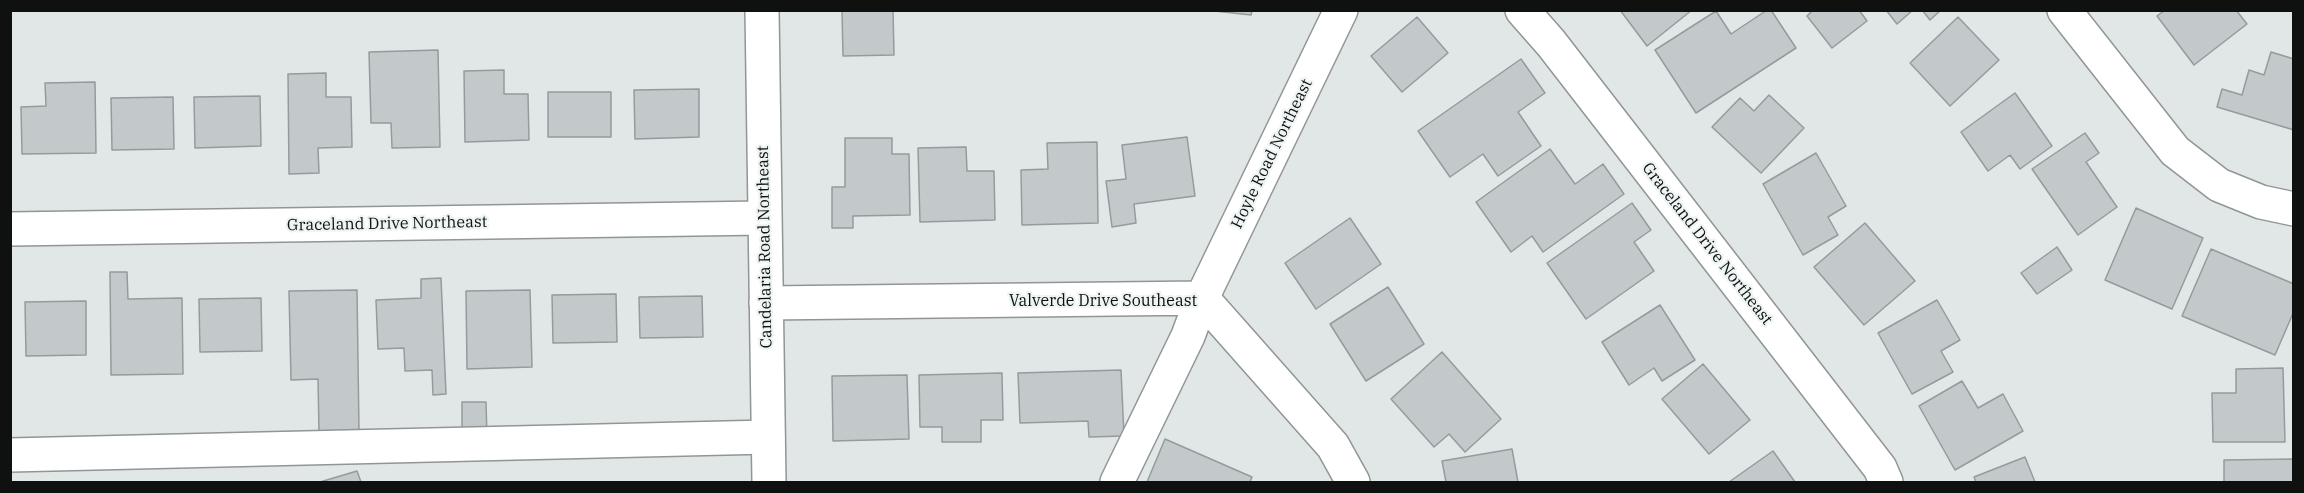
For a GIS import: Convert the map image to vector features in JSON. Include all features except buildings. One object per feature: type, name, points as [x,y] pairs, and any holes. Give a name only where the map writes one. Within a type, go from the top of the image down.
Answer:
[{"type":"street","name":"Candelaria Road Northeast","points":[[762,10],[769,483]]},
{"type":"street","name":"Hoyle Road Northeast","points":[[1117,483],[1188,336],[1202,298],[1341,10]]},
{"type":"street","name":"Graceland Drive Northeast","points":[[1522,10],[1624,136],[1880,468],[1886,483]]},
{"type":"street","points":[[2064,10],[2175,151],[2219,185],[2261,202],[2294,209]]},
{"type":"street","name":"Graceland Drive Northeast","points":[[10,229],[764,218]]},
{"type":"street","name":"Valverde Drive Southeast","points":[[766,303],[1202,298],[1333,446],[1353,483]]},
{"type":"street","points":[[10,454],[768,437]]}]
